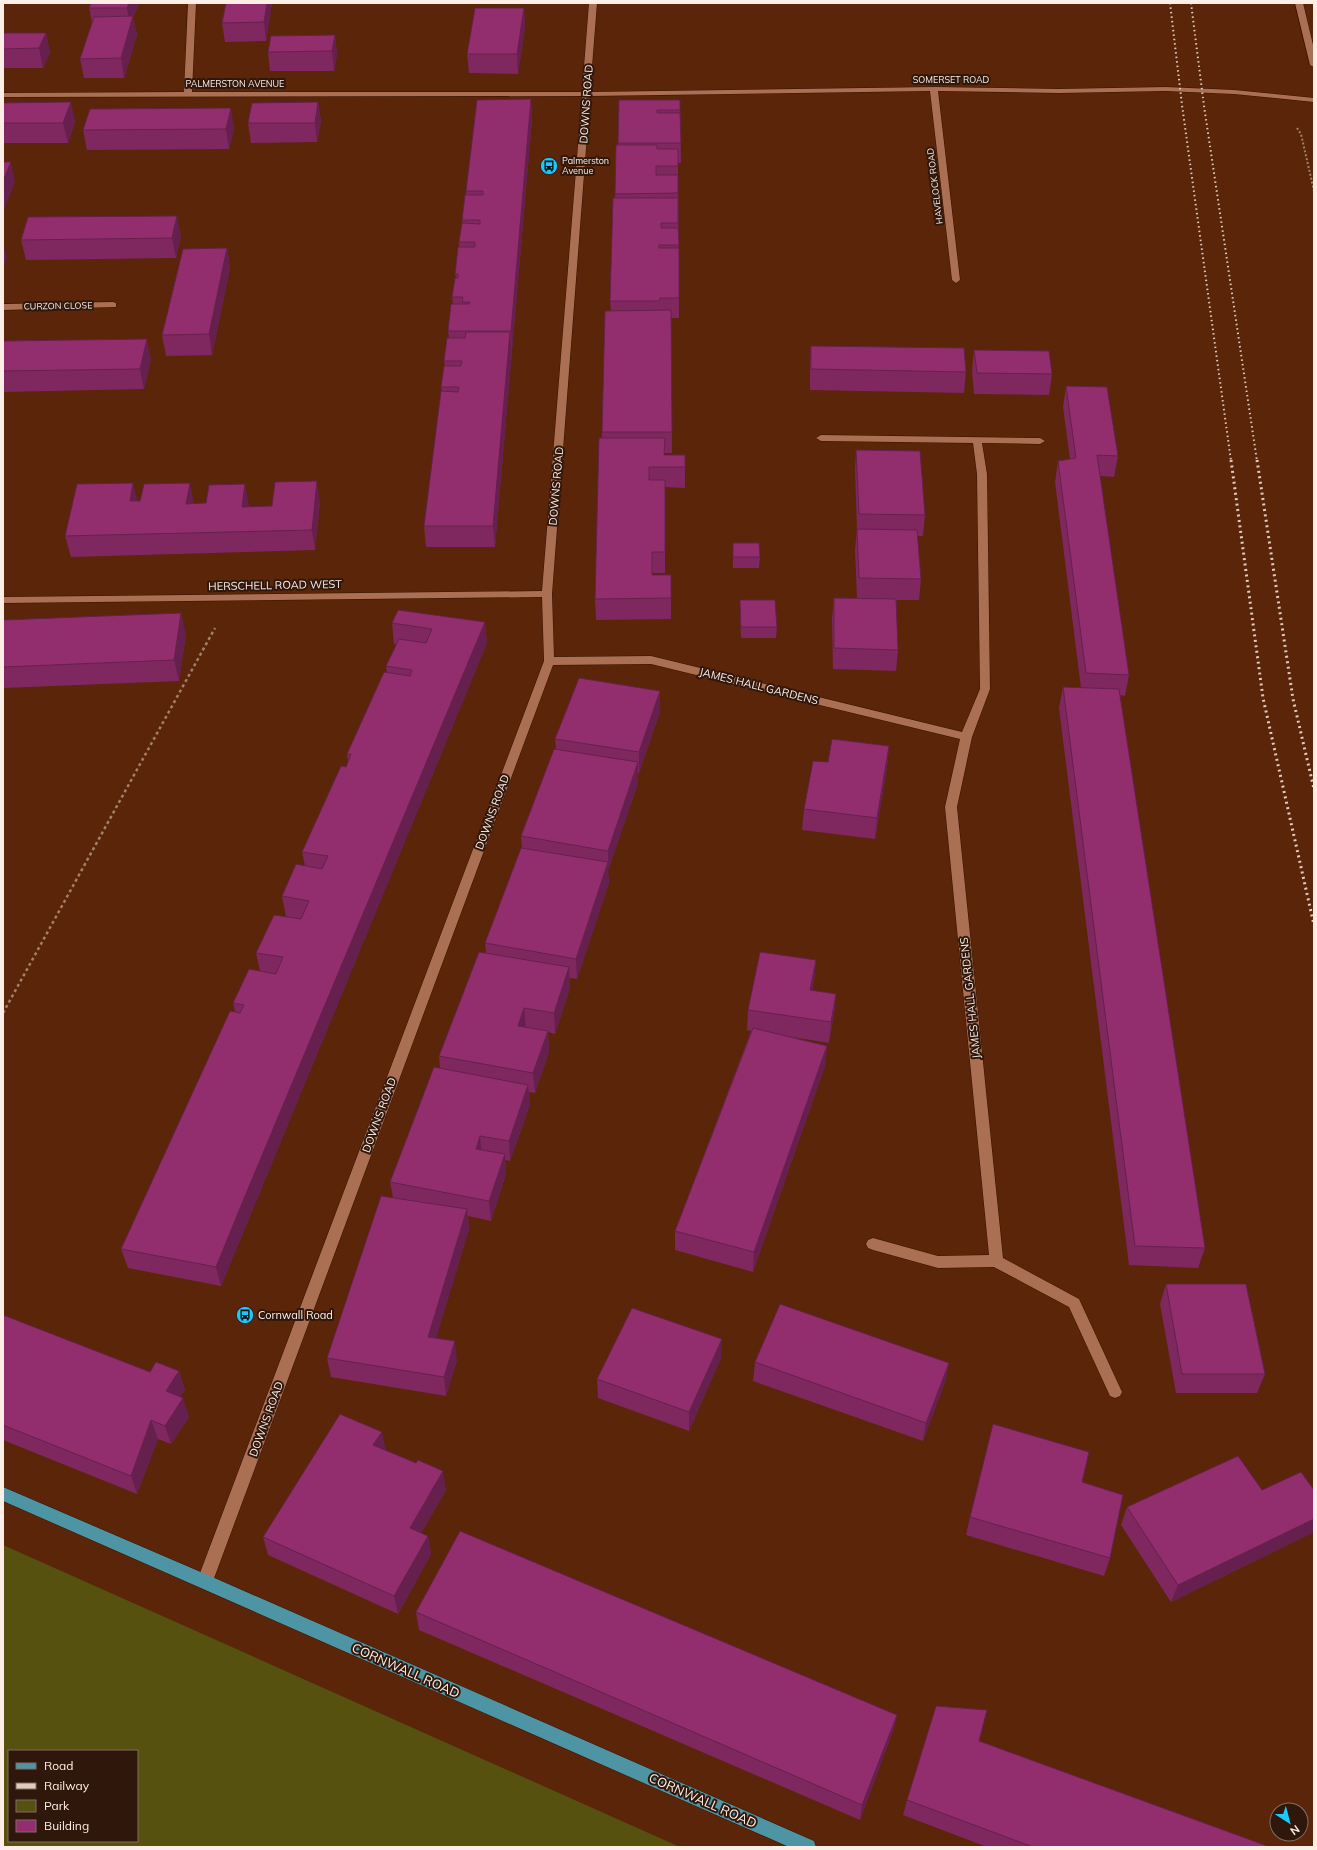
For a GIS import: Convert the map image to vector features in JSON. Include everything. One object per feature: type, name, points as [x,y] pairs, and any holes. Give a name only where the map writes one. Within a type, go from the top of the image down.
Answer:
[{"type":"main road","name":"CORNWALL ROAD","points":[[3,1494],[205,1581],[808,1847]]},
{"type":"street","points":[[188,94],[192,3]]},
{"type":"street","name":"DOWNS ROAD","points":[[205,1581],[548,661],[547,594],[593,3]]},
{"type":"street","points":[[1299,3],[1314,65]]},
{"type":"street","name":"SOMERSET ROAD","points":[[587,94],[934,89],[1060,91],[1166,89],[1234,92],[1314,100]]},
{"type":"street","name":"HAVELOCK ROAD","points":[[934,89],[956,280]]},
{"type":"street","name":"PALMERSTON AVENUE","points":[[3,95],[587,94]]},
{"type":"street","name":"CURZON CLOSE","points":[[3,307],[113,305]]},
{"type":"street","points":[[821,438],[1040,441]]},
{"type":"street","name":"JAMES HALL GARDENS","points":[[977,440],[982,474],[984,689],[966,737],[951,806],[996,1260]]},
{"type":"street","name":"HERSCHELL ROAD WEST","points":[[3,600],[547,594]]},
{"type":"street","name":"JAMES HALL GARDENS","points":[[548,661],[651,660],[966,737]]},
{"type":"street","points":[[873,1244],[938,1262],[996,1260],[1074,1304],[1115,1392]]},
{"type":"path","points":[[3,1014],[232,598]]},
{"type":"green space","points":[[3,1545],[680,1847],[3,1847]]},
{"type":"building","points":[[91,3],[129,3],[127,8],[89,8]]},
{"type":"building","points":[[226,3],[267,3],[264,22],[222,23]]},
{"type":"building","points":[[475,8],[524,8],[517,54],[467,54]]},
{"type":"building","points":[[133,16],[121,58],[80,59],[94,17]]},
{"type":"building","points":[[3,33],[46,33],[39,48],[3,49]]},
{"type":"building","points":[[335,35],[332,51],[268,52],[271,36]]},
{"type":"building","points":[[531,99],[511,331],[448,331],[451,304],[469,304],[470,302],[462,302],[463,297],[452,297],[455,278],[458,278],[458,274],[455,274],[458,247],[475,247],[475,242],[459,242],[462,223],[480,224],[480,220],[462,220],[465,195],[483,195],[483,191],[466,191],[477,100]]},
{"type":"building","points":[[619,100],[680,100],[680,110],[657,110],[657,113],[680,113],[681,143],[618,143]]},
{"type":"building","points":[[71,102],[63,123],[3,123],[3,103]]},
{"type":"building","points":[[318,102],[315,123],[248,123],[252,103]]},
{"type":"building","points":[[231,108],[226,129],[83,130],[90,109]]},
{"type":"building","points":[[616,145],[657,145],[657,149],[678,149],[678,166],[656,166],[656,175],[678,175],[678,193],[615,194]]},
{"type":"building","points":[[3,162],[11,162],[3,181]]},
{"type":"building","points":[[613,198],[678,198],[678,223],[661,223],[661,228],[678,228],[679,245],[659,245],[659,248],[679,248],[679,298],[660,298],[659,301],[610,301]]},
{"type":"building","points":[[177,216],[172,238],[21,240],[28,217]]},
{"type":"building","points":[[227,248],[209,334],[162,335],[183,249]]},
{"type":"building","points":[[671,310],[672,432],[602,432],[605,311]]},
{"type":"building","points":[[466,332],[510,332],[493,526],[424,526],[441,391],[458,392],[459,387],[441,387],[444,366],[461,366],[462,361],[444,361],[447,338],[465,338]]},
{"type":"building","points":[[147,339],[140,369],[3,371],[3,341]]},
{"type":"building","points":[[811,346],[964,348],[966,372],[811,369]]},
{"type":"building","points":[[974,350],[1049,351],[1052,374],[977,373]]},
{"type":"building","points":[[1066,386],[1107,387],[1118,456],[1097,455],[1129,675],[1086,673],[1058,461],[1076,458]]},
{"type":"building","points":[[599,438],[665,438],[664,455],[685,455],[685,467],[649,467],[649,480],[665,480],[665,552],[652,552],[652,575],[671,575],[671,598],[595,599]]},
{"type":"building","points":[[856,450],[920,451],[925,515],[859,514]]},
{"type":"building","points":[[317,481],[312,530],[65,536],[77,484],[133,483],[130,501],[140,501],[144,484],[190,483],[186,504],[206,503],[209,485],[245,484],[242,507],[272,506],[275,482]]},
{"type":"building","points":[[857,529],[917,530],[921,579],[859,578]]},
{"type":"building","points":[[733,543],[759,543],[760,557],[733,557]]},
{"type":"building","points":[[834,598],[896,599],[898,650],[834,648]]},
{"type":"building","points":[[740,600],[775,600],[777,627],[741,627]]},
{"type":"building","points":[[398,610],[485,622],[216,1267],[121,1249],[230,1011],[240,1013],[244,1005],[233,1003],[249,969],[276,974],[283,957],[256,953],[274,915],[301,919],[309,901],[282,896],[296,864],[322,869],[328,856],[302,852],[341,766],[346,767],[351,754],[347,754],[384,672],[410,676],[412,670],[386,666],[399,639],[426,643],[432,629],[392,623]]},
{"type":"building","points":[[181,613],[174,660],[3,667],[3,620]]},
{"type":"building","points":[[579,678],[660,691],[639,752],[555,739]]},
{"type":"building","points":[[1063,687],[1119,689],[1205,1248],[1135,1246]]},
{"type":"building","points":[[832,739],[889,746],[877,818],[804,809],[813,761],[828,762]]},
{"type":"building","points":[[554,749],[638,762],[608,851],[521,836]]},
{"type":"building","points":[[521,848],[608,862],[576,959],[485,943]]},
{"type":"building","points":[[479,952],[569,967],[554,1013],[524,1008],[518,1026],[548,1031],[533,1073],[439,1056]]},
{"type":"building","points":[[760,952],[816,960],[810,990],[836,994],[831,1022],[748,1010]]},
{"type":"building","points":[[753,1028],[827,1046],[754,1252],[675,1231]]},
{"type":"building","points":[[434,1067],[528,1085],[509,1141],[480,1136],[476,1149],[505,1154],[489,1201],[390,1182]]},
{"type":"building","points":[[381,1196],[467,1209],[428,1337],[455,1341],[444,1377],[327,1358]]},
{"type":"building","points":[[1166,1284],[1246,1284],[1265,1374],[1182,1374]]},
{"type":"building","points":[[780,1304],[949,1363],[926,1423],[755,1362]]},
{"type":"building","points":[[632,1308],[722,1339],[689,1412],[597,1379]]},
{"type":"building","points":[[3,1315],[150,1372],[156,1362],[179,1371],[166,1391],[183,1398],[165,1426],[151,1420],[131,1476],[3,1425]]},
{"type":"building","points":[[340,1414],[382,1432],[373,1445],[416,1463],[418,1460],[443,1471],[410,1528],[428,1536],[394,1596],[263,1537]]},
{"type":"building","points":[[993,1424],[1089,1452],[1082,1482],[1123,1495],[1110,1558],[970,1517]]},
{"type":"building","points":[[1238,1456],[1262,1490],[1301,1472],[1314,1490],[1314,1519],[1178,1585],[1127,1507]]},
{"type":"building","points":[[460,1531],[897,1715],[862,1805],[416,1612]]},
{"type":"building","points":[[936,1706],[987,1710],[979,1741],[1270,1847],[1033,1847],[907,1800]]},
{"type":"railway","points":[[1170,3],[1182,105],[1231,461]]},
{"type":"railway","points":[[1191,3],[1204,106],[1257,461]]},
{"type":"railway","points":[[1231,460],[1263,698],[1314,925]]},
{"type":"railway","points":[[1257,460],[1293,699],[1314,789]]},
{"type":"place","name":"Palmerston Avenue","points":[[549,166]]},
{"type":"place","name":"Cornwall Road","points":[[245,1315]]}]
